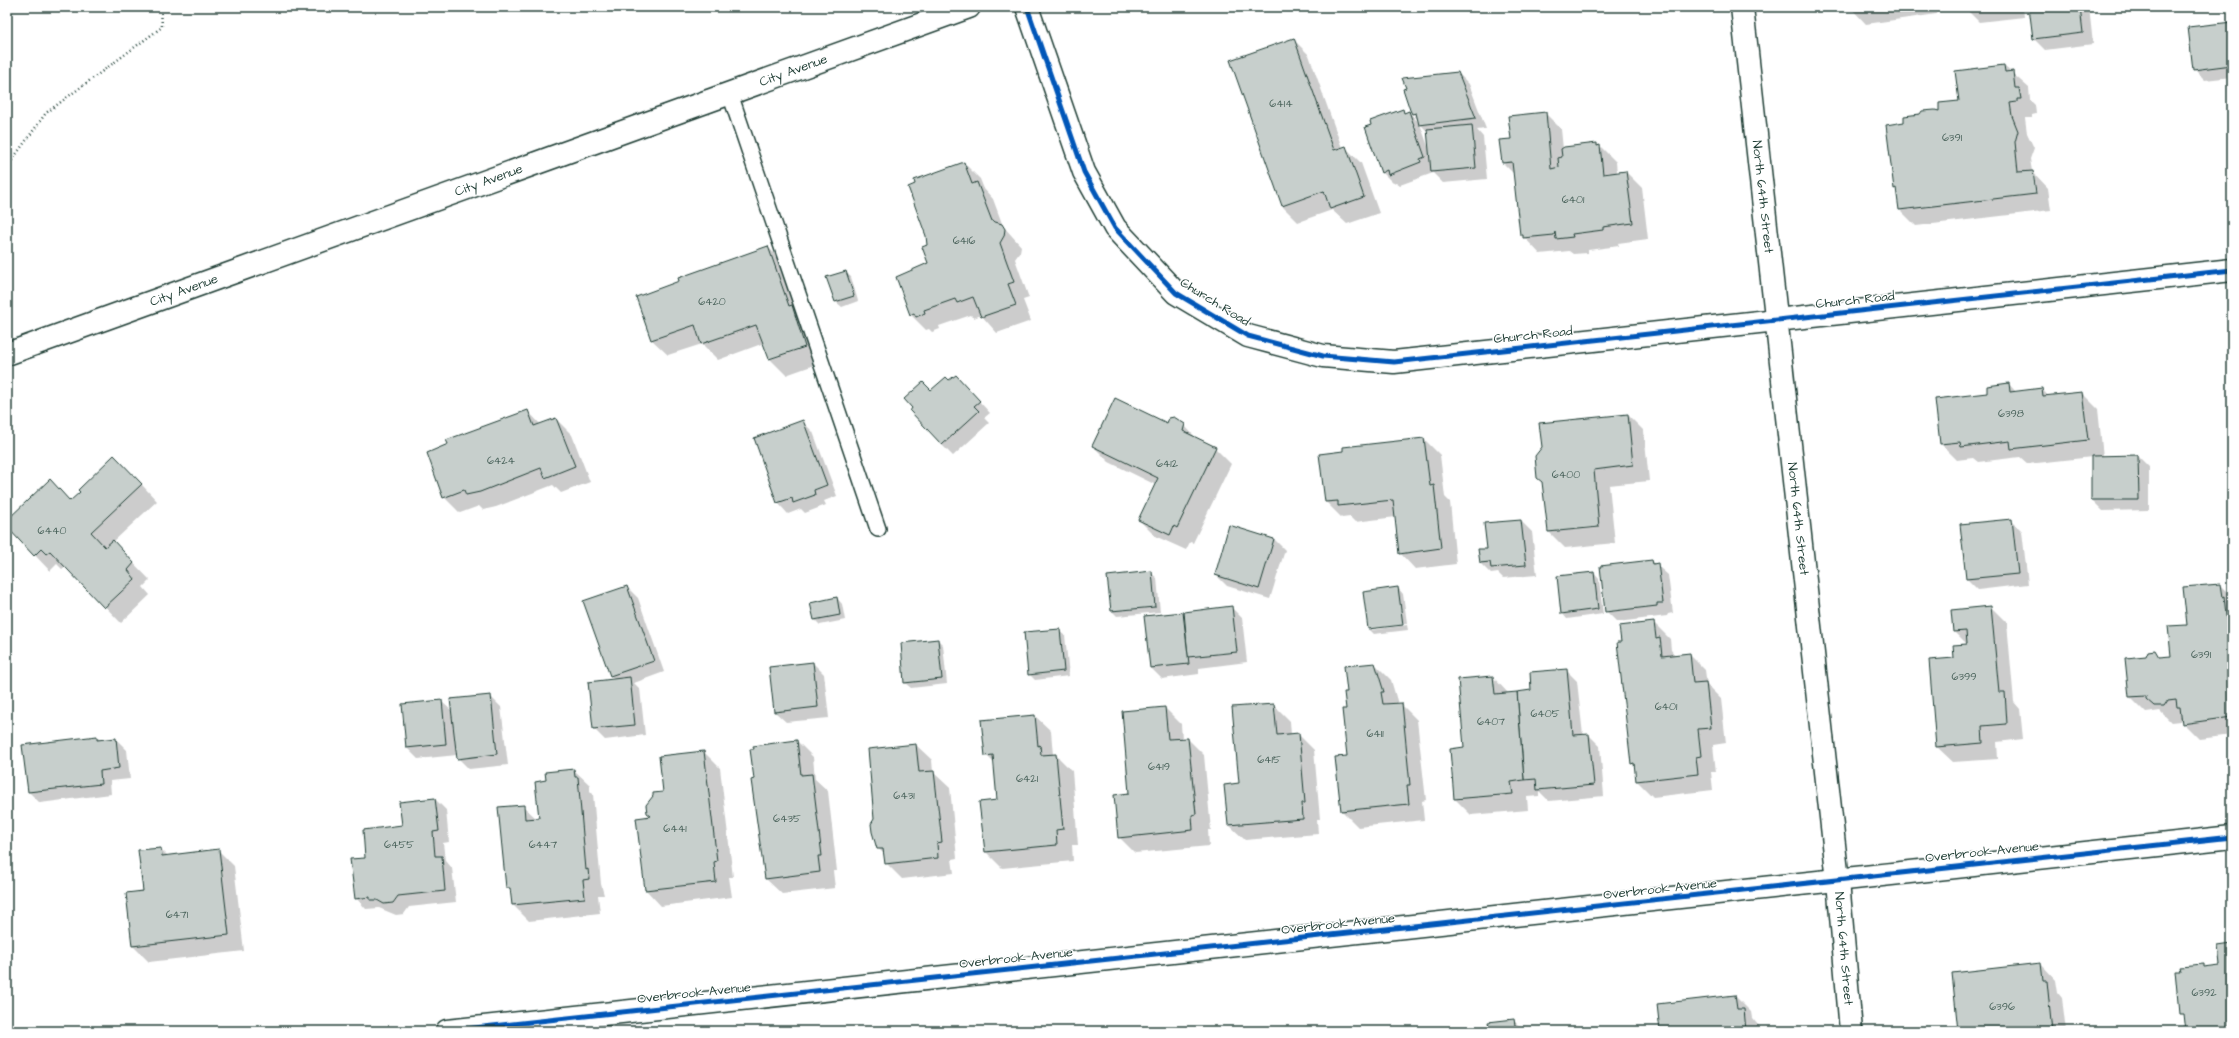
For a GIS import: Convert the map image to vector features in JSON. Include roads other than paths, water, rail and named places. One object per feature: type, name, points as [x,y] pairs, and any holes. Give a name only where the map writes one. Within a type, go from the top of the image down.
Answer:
[{"type":"main road","name":"City Avenue","points":[[7,354],[969,7]]},
{"type":"main road","name":"Church Road","points":[[1027,7],[1084,172],[1115,228],[1176,293],[1248,336],[1324,356],[1394,362],[2232,270]]},
{"type":"main road","name":"North 64th Street","points":[[1742,7],[1838,881],[1851,1031]]},
{"type":"main road","name":"Overbrook Avenue","points":[[447,1031],[1838,881],[1906,871],[2232,838]]},
{"type":"lane","points":[[730,94],[878,529]]}]
